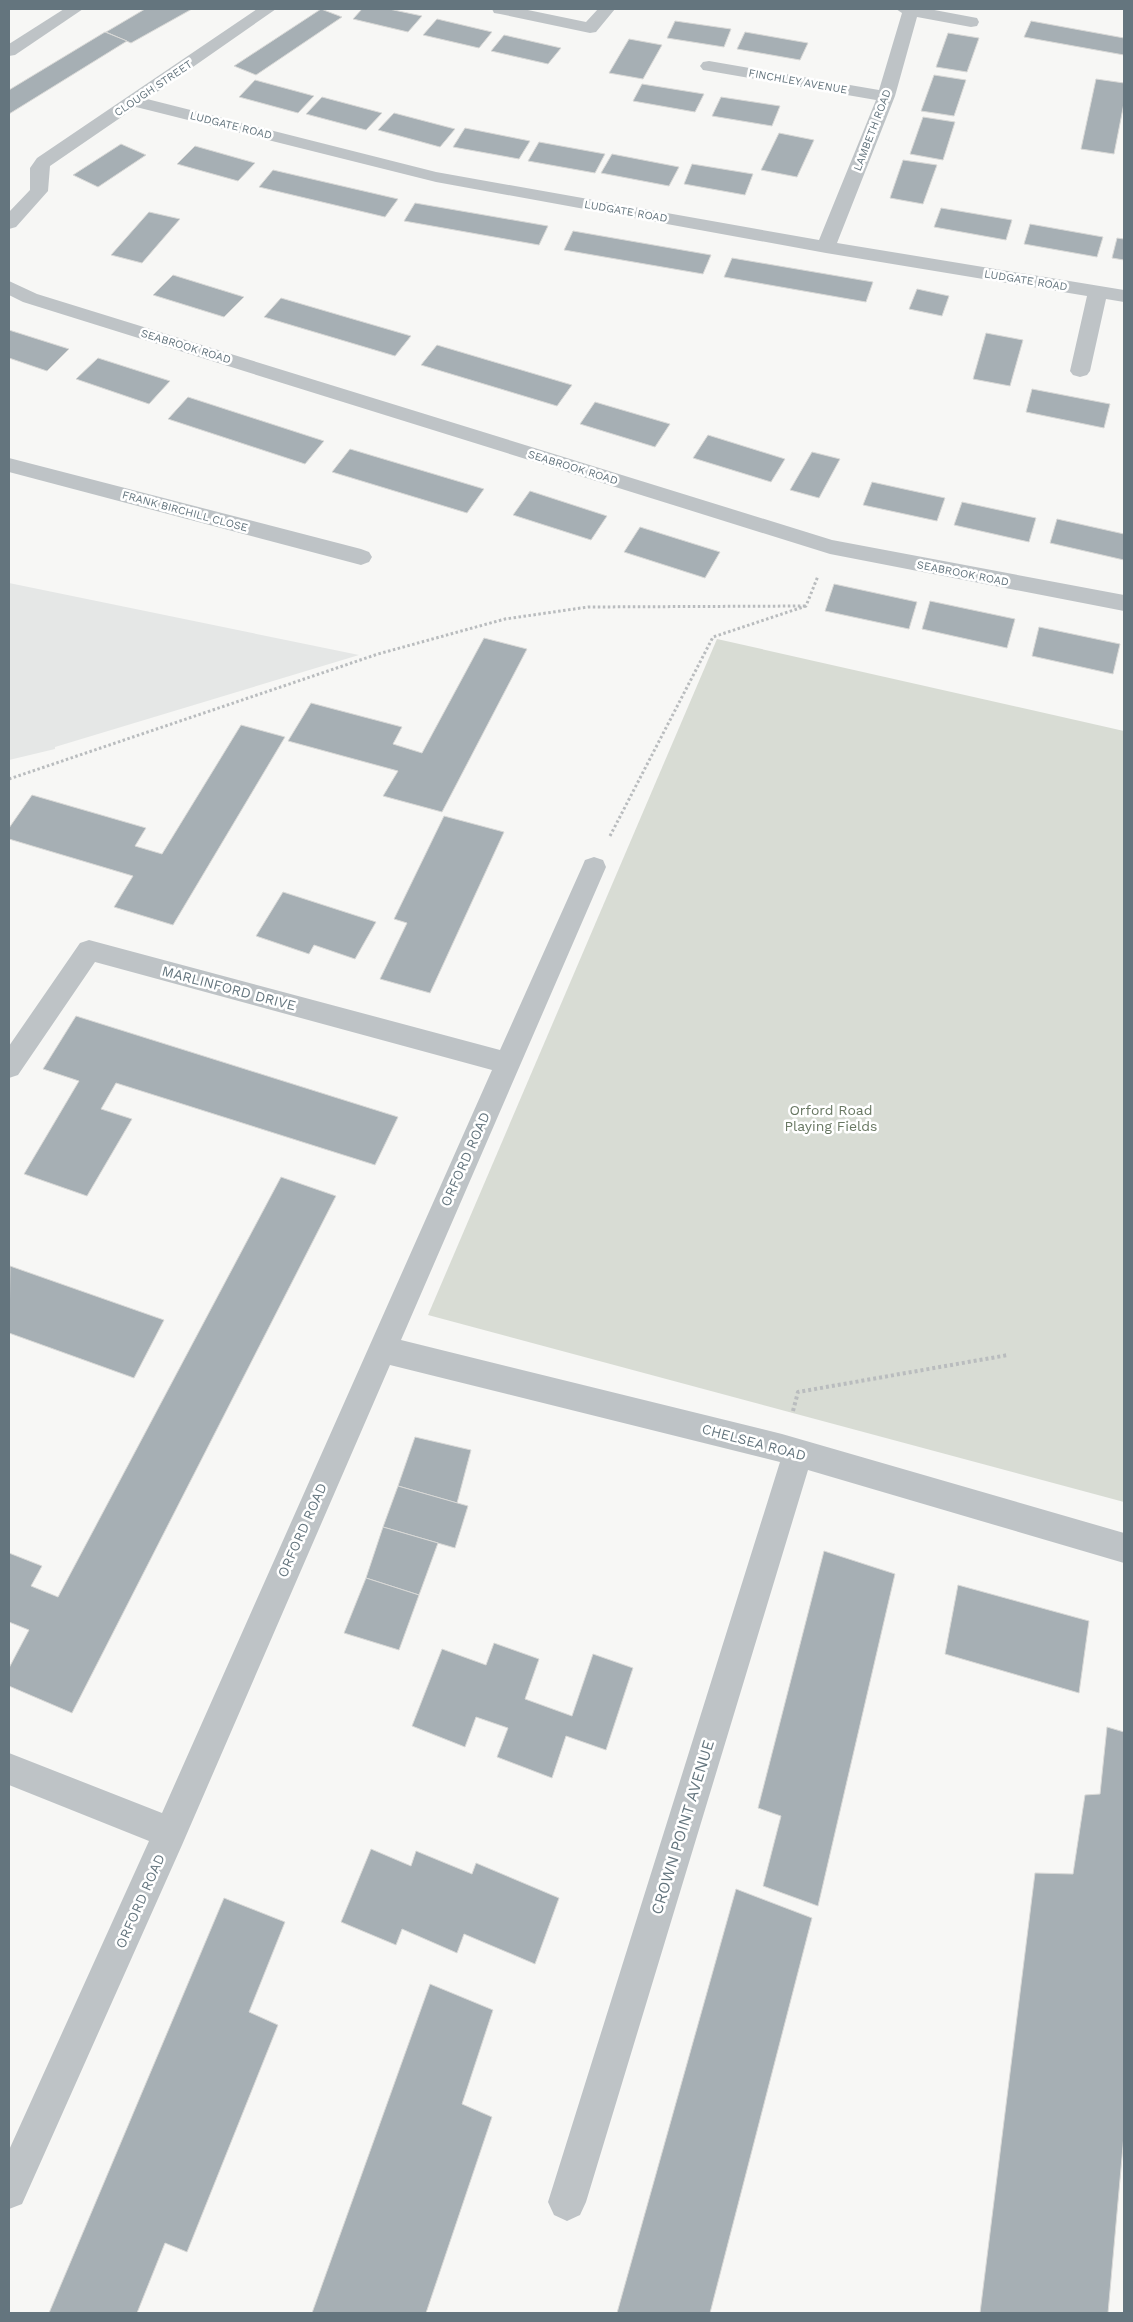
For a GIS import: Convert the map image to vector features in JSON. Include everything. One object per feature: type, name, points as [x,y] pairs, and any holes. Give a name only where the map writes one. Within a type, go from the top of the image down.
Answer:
[{"type":"street","points":[[9,51],[75,9]]},
{"type":"street","name":"CLOUGH STREET","points":[[9,223],[39,191],[39,168],[51,156],[268,9]]},
{"type":"street","points":[[500,9],[590,28],[607,9]]},
{"type":"street","points":[[908,10],[971,22]]},
{"type":"street","name":"LAMBETH ROAD","points":[[826,247],[886,96],[908,10]]},
{"type":"street","name":"FINCHLEY AVENUE","points":[[710,66],[886,96]]},
{"type":"street","name":"LUDGATE ROAD","points":[[134,101],[436,177],[826,247],[1124,296]]},
{"type":"street","name":"SEABROOK ROAD","points":[[9,287],[30,298],[830,547],[1124,604]]},
{"type":"street","points":[[1080,371],[1098,291]]},
{"type":"street","name":"FRANK BIRCHILL CLOSE","points":[[9,465],[360,557]]},
{"type":"street","name":"ORFORD ROAD","points":[[9,2191],[170,1833],[594,867]]},
{"type":"street","name":"MARLINFORD DRIVE","points":[[9,1068],[89,950],[507,1063]]},
{"type":"street","name":"CHELSEA ROAD","points":[[381,1349],[790,1450],[1124,1548]]},
{"type":"street","name":"CROWN POINT AVENUE","points":[[567,2202],[790,1450]]},
{"type":"street","points":[[9,1769],[170,1833]]},
{"type":"path","points":[[594,867],[713,637],[806,606],[830,547]]},
{"type":"path","points":[[9,779],[378,654],[506,619],[588,607],[806,606]]},
{"type":"path","points":[[790,1450],[798,1392],[1008,1355]]},
{"type":"shaded area","points":[[9,583],[359,655],[55,747],[55,749],[9,760]]},
{"type":"green space","name":"Orford Road Playing Fields","points":[[717,639],[1124,731],[1124,1502],[428,1315]]},
{"type":"building","points":[[145,9],[192,9],[131,43],[106,32]]},
{"type":"building","points":[[321,9],[342,17],[256,75],[234,66]]},
{"type":"building","points":[[362,9],[389,9],[422,16],[408,32],[353,19]]},
{"type":"building","points":[[437,19],[492,32],[479,48],[423,35]]},
{"type":"building","points":[[675,21],[731,29],[724,47],[667,38]]},
{"type":"building","points":[[1031,21],[1124,38],[1124,55],[1024,37]]},
{"type":"building","points":[[105,32],[127,41],[9,114],[9,90]]},
{"type":"building","points":[[745,32],[808,43],[800,60],[737,49]]},
{"type":"building","points":[[948,33],[979,38],[967,72],[936,67]]},
{"type":"building","points":[[504,35],[561,48],[548,64],[491,51]]},
{"type":"building","points":[[629,39],[662,45],[643,79],[609,73]]},
{"type":"building","points":[[934,75],[966,80],[954,116],[921,111]]},
{"type":"building","points":[[1096,79],[1124,83],[1124,103],[1114,154],[1081,149]]},
{"type":"building","points":[[255,80],[314,96],[298,113],[239,97]]},
{"type":"building","points":[[642,84],[704,94],[695,112],[633,101]]},
{"type":"building","points":[[322,97],[382,113],[366,130],[306,114]]},
{"type":"building","points":[[721,97],[780,106],[772,126],[712,116]]},
{"type":"building","points":[[394,113],[455,129],[440,147],[378,130]]},
{"type":"building","points":[[923,117],[955,122],[943,160],[910,154]]},
{"type":"building","points":[[465,128],[530,141],[519,159],[453,147]]},
{"type":"building","points":[[779,133],[814,140],[797,177],[761,170]]},
{"type":"building","points":[[539,142],[605,154],[595,173],[528,161]]},
{"type":"building","points":[[121,144],[146,155],[98,187],[73,175]]},
{"type":"building","points":[[195,146],[255,163],[238,181],[177,164]]},
{"type":"building","points":[[612,154],[679,167],[669,186],[601,173]]},
{"type":"building","points":[[903,160],[937,165],[923,204],[890,198]]},
{"type":"building","points":[[692,164],[753,174],[745,195],[684,184]]},
{"type":"building","points":[[273,170],[398,199],[385,217],[259,187]]},
{"type":"building","points":[[415,203],[548,226],[539,245],[404,221]]},
{"type":"building","points":[[941,208],[1012,220],[1006,240],[934,227]]},
{"type":"building","points":[[149,212],[180,219],[142,263],[111,255]]},
{"type":"building","points":[[1030,224],[1103,237],[1097,257],[1024,244]]},
{"type":"building","points":[[573,231],[711,255],[703,274],[564,250]]},
{"type":"building","points":[[1117,238],[1124,239],[1124,260],[1112,258]]},
{"type":"building","points":[[732,258],[873,282],[866,302],[724,277]]},
{"type":"building","points":[[173,275],[244,297],[224,317],[153,295]]},
{"type":"building","points":[[917,289],[949,296],[942,316],[909,309]]},
{"type":"building","points":[[281,298],[411,336],[395,356],[264,317]]},
{"type":"building","points":[[9,330],[69,349],[47,371],[9,358]]},
{"type":"building","points":[[986,333],[1023,340],[1010,386],[973,379]]},
{"type":"building","points":[[437,345],[572,385],[557,406],[421,365]]},
{"type":"building","points":[[98,358],[170,381],[149,404],[76,379]]},
{"type":"building","points":[[1032,389],[1110,404],[1104,428],[1026,412]]},
{"type":"building","points":[[188,397],[324,441],[305,464],[168,419]]},
{"type":"building","points":[[595,402],[670,424],[655,447],[580,424]]},
{"type":"building","points":[[708,435],[785,459],[771,482],[693,458]]},
{"type":"building","points":[[350,449],[484,489],[467,513],[332,472]]},
{"type":"building","points":[[812,452],[840,459],[819,498],[790,490]]},
{"type":"building","points":[[872,482],[945,498],[937,521],[863,505]]},
{"type":"building","points":[[530,491],[607,516],[591,540],[513,515]]},
{"type":"building","points":[[962,502],[1036,518],[1029,542],[954,525]]},
{"type":"building","points":[[1057,519],[1124,534],[1124,560],[1050,543]]},
{"type":"building","points":[[640,527],[720,552],[705,578],[624,552]]},
{"type":"building","points":[[834,584],[917,602],[909,629],[825,611]]},
{"type":"building","points":[[930,601],[1015,619],[1007,648],[922,629]]},
{"type":"building","points":[[1039,627],[1120,644],[1113,674],[1032,656]]},
{"type":"building","points":[[484,638],[527,649],[442,812],[383,796],[398,771],[288,741],[311,703],[402,727],[393,744],[422,753]]},
{"type":"building","points":[[241,725],[285,737],[173,925],[114,907],[133,876],[9,839],[9,828],[32,795],[146,828],[135,846],[162,854]]},
{"type":"building","points":[[444,816],[504,832],[430,993],[380,979],[407,923],[394,919]]},
{"type":"building","points":[[283,892],[376,922],[355,959],[314,945],[309,954],[256,936]]},
{"type":"building","points":[[76,1016],[398,1117],[375,1165],[116,1083],[101,1109],[132,1119],[87,1196],[24,1174],[79,1081],[43,1069]]},
{"type":"building","points":[[281,1177],[336,1196],[72,1713],[9,1686],[9,1668],[29,1630],[9,1622],[9,1553],[42,1566],[31,1586],[58,1597]]},
{"type":"building","points":[[10,1266],[164,1320],[134,1378],[9,1333]]},
{"type":"building","points":[[415,1437],[471,1450],[457,1503],[398,1486]]},
{"type":"building","points":[[398,1486],[468,1506],[455,1548],[383,1527]]},
{"type":"building","points":[[383,1527],[438,1543],[419,1595],[366,1578]]},
{"type":"building","points":[[824,1551],[895,1574],[818,1906],[763,1886],[781,1816],[758,1808]]},
{"type":"building","points":[[366,1578],[419,1595],[399,1650],[344,1633]]},
{"type":"building","points":[[958,1585],[1089,1621],[1079,1693],[945,1654]]},
{"type":"building","points":[[494,1643],[539,1659],[525,1699],[572,1716],[593,1654],[633,1668],[606,1750],[566,1736],[552,1778],[497,1757],[508,1728],[476,1717],[465,1747],[412,1726],[442,1649],[486,1665]]},
{"type":"building","points":[[1107,1727],[1124,1732],[1124,2135],[1108,2313],[980,2313],[1035,1873],[1073,1874],[1085,1795],[1100,1794]]},
{"type":"building","points":[[371,1849],[411,1866],[416,1851],[472,1874],[476,1863],[559,1898],[535,1964],[464,1934],[457,1953],[402,1929],[396,1945],[341,1922]]},
{"type":"building","points":[[736,1889],[812,1918],[710,2313],[617,2313]]},
{"type":"building","points":[[224,1898],[285,1922],[249,2012],[278,2025],[187,2252],[165,2243],[137,2313],[49,2313]]},
{"type":"building","points":[[430,1984],[493,2010],[462,2104],[492,2117],[426,2313],[312,2313]]}]
